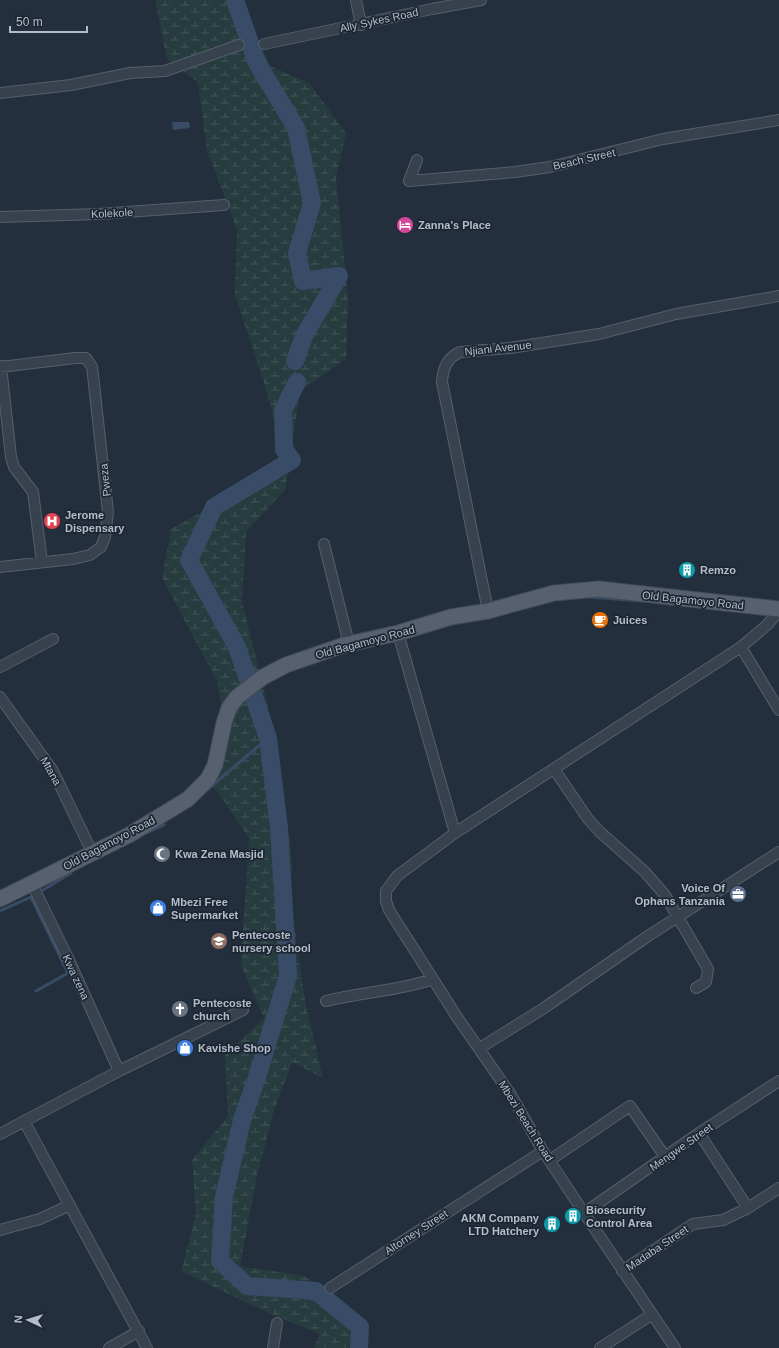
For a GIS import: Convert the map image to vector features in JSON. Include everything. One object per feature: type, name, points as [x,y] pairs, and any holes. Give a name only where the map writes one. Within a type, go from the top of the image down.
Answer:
[{"type":"main road","name":"Old Bagamoyo Road","points":[[0,899],[32,884],[92,852],[129,835],[188,799],[208,779],[215,765],[229,708],[237,697],[263,677],[286,665],[349,644],[398,633],[451,617],[488,611],[554,593],[599,589],[779,610]]},
{"type":"street","points":[[356,0],[361,25]]},
{"type":"street","name":"Ally Sykes Road","points":[[264,44],[481,0]]},
{"type":"street","points":[[0,93],[71,85],[130,74],[165,71],[239,45]]},
{"type":"street","name":"Beach Street","points":[[417,160],[409,181],[515,172],[593,157],[663,139],[779,120]]},
{"type":"street","name":"Kolekole","points":[[0,217],[99,214],[224,205]]},
{"type":"street","name":"Njiani Avenue","points":[[488,611],[442,382],[443,372],[452,356],[460,352],[510,348],[600,334],[676,314],[779,296]]},
{"type":"street","name":"Pweza","points":[[0,366],[86,358],[92,367],[108,512],[106,537],[101,547],[90,555],[73,559],[0,567]]},
{"type":"street","points":[[0,366],[10,457],[14,467],[33,492],[42,562]]},
{"type":"street","points":[[324,544],[349,644]]},
{"type":"street","points":[[398,633],[455,833],[741,646],[767,625],[779,610]]},
{"type":"street","points":[[0,667],[53,639]]},
{"type":"street","points":[[741,646],[779,710]]},
{"type":"street","name":"Mtana","points":[[0,697],[53,771],[92,852]]},
{"type":"street","points":[[554,769],[588,819],[600,832],[645,872],[665,894],[708,969],[706,982],[696,988]]},
{"type":"street","name":"Mbezi Beach Road","points":[[455,833],[397,876],[386,891],[388,910],[511,1095],[543,1151],[651,1315],[675,1348]]},
{"type":"street","points":[[480,1048],[544,1008],[619,955],[778,856]]},
{"type":"street","name":"Kwa zena","points":[[32,884],[68,958],[119,1070]]},
{"type":"street","points":[[326,1001],[416,985],[433,979]]},
{"type":"street","points":[[0,1134],[119,1070],[243,1010]]},
{"type":"street","name":"Mengwe Street","points":[[584,1213],[666,1158],[699,1133],[779,1081]]},
{"type":"street","points":[[550,1160],[630,1106],[666,1158]]},
{"type":"street","points":[[24,1121],[147,1348]]},
{"type":"street","points":[[699,1133],[748,1208]]},
{"type":"street","name":"Altorney Street","points":[[330,1288],[543,1151]]},
{"type":"street","name":"Madaba Street","points":[[622,1271],[693,1224],[723,1220],[748,1208],[779,1188]]},
{"type":"street","points":[[0,1230],[40,1219],[70,1205]]},
{"type":"street","points":[[600,1348],[651,1315]]},
{"type":"street","points":[[274,1348],[277,1323]]},
{"type":"street","points":[[109,1348],[139,1331]]},
{"type":"green space","points":[[155,0],[240,0],[270,66],[309,83],[346,133],[336,178],[348,298],[346,359],[300,391],[285,490],[246,532],[242,602],[268,706],[282,808],[290,838],[292,867],[290,897],[305,1001],[323,1078],[292,1062],[274,1111],[256,1180],[240,1266],[304,1276],[339,1299],[362,1322],[361,1348],[314,1348],[320,1334],[264,1311],[181,1271],[196,1214],[192,1160],[228,1116],[225,1055],[264,1018],[241,965],[249,838],[218,792],[206,782],[225,724],[217,681],[162,578],[171,529],[282,468],[288,458],[278,435],[265,386],[235,295],[237,229],[207,151],[198,82],[167,59]]},
{"type":"water","points":[[172,122],[189,122],[190,128],[173,130]]},
{"type":"waterway","points":[[235,0],[257,63],[296,128],[312,203],[297,253],[303,281],[339,276],[304,336],[295,361]]},
{"type":"waterway","points":[[297,382],[283,410],[284,449],[292,460],[214,507],[189,560],[237,647],[268,738],[279,828],[288,976],[257,1077],[242,1120],[224,1197],[220,1261],[247,1286],[316,1291],[360,1327],[359,1348]]},
{"type":"waterway","points":[[590,597],[641,601]]},
{"type":"waterway","points":[[207,790],[268,738]]},
{"type":"waterway","points":[[144,834],[164,825]]},
{"type":"waterway","points":[[43,890],[71,873]]},
{"type":"waterway","points":[[0,911],[31,897],[68,973],[36,991]]},
{"type":"place","name":"Zanna's Place","points":[[405,225]]},
{"type":"place","name":"Jerome Dispensary","points":[[52,521]]},
{"type":"place","name":"Remzo","points":[[687,570]]},
{"type":"place","name":"Juices","points":[[600,620]]},
{"type":"place","name":"Kwa Zena Masjid","points":[[162,854]]},
{"type":"place","name":"Voice Of Ophans Tanzania","points":[[738,894]]},
{"type":"place","name":"Mbezi Free Supermarket","points":[[158,908]]},
{"type":"place","name":"Pentecoste nursery school","points":[[219,941]]},
{"type":"place","name":"Pentecoste church","points":[[180,1009]]},
{"type":"place","name":"Kavishe Shop","points":[[185,1048]]},
{"type":"place","name":"Biosecurity Control Area","points":[[573,1216]]},
{"type":"place","name":"AKM Company LTD Hatchery","points":[[552,1224]]}]
